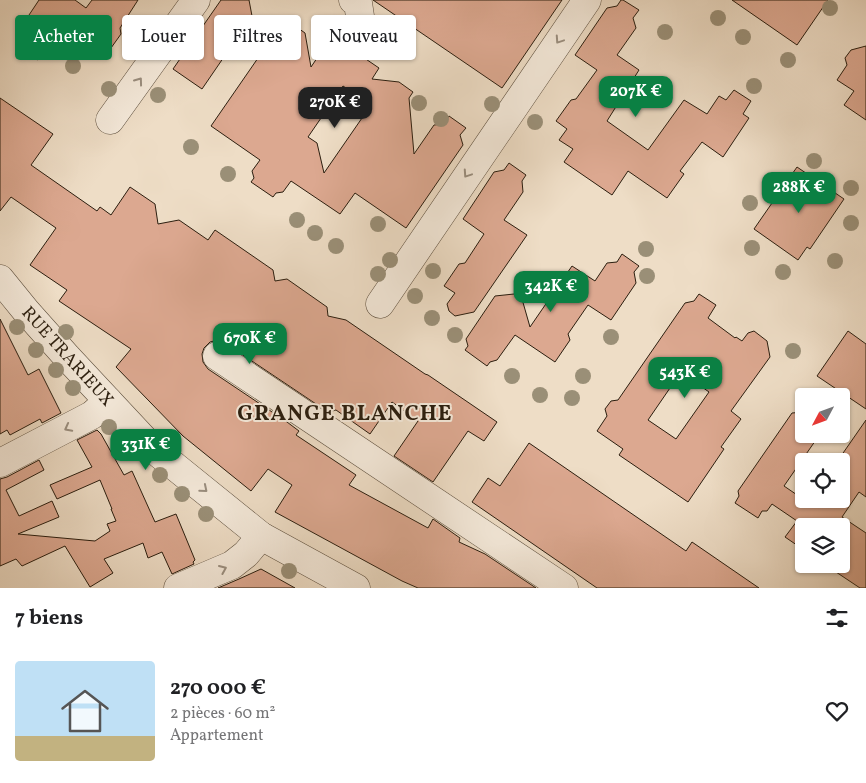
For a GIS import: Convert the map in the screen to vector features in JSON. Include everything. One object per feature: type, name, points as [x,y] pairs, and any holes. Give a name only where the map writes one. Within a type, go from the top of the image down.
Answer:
[{"type":"street","points":[[110,120],[196,0]]},
{"type":"street","points":[[353,0],[358,3],[360,15]]},
{"type":"street","points":[[380,304],[587,0]]},
{"type":"street","name":"RUE TRARIEUX","points":[[0,279],[26,311],[152,448],[261,536],[356,588]]},
{"type":"street","points":[[217,356],[564,588]]},
{"type":"street","points":[[0,463],[92,415],[108,401]]},
{"type":"street","points":[[178,588],[232,565],[246,554],[261,536]]},
{"type":"building","points":[[39,0],[75,0],[86,8],[92,0],[138,0],[128,15],[122,15],[121,34],[112,47],[112,15],[29,15]]},
{"type":"building","points":[[221,0],[249,0],[252,15],[214,15],[214,60],[222,60],[202,89],[173,69],[179,60],[204,60],[204,24]]},
{"type":"building","points":[[373,0],[562,0],[502,88],[416,29],[416,15],[395,15]]},
{"type":"building","points":[[621,0],[639,10],[633,18],[636,28],[617,55],[639,70],[607,121],[648,150],[684,100],[707,114],[719,96],[726,100],[734,90],[751,101],[743,114],[749,118],[723,157],[702,142],[680,171],[684,174],[667,198],[628,171],[612,195],[564,162],[573,149],[559,140],[567,129],[556,121],[571,100],[576,99],[597,70],[575,55],[607,8],[617,6]]},
{"type":"building","points":[[732,0],[828,0],[797,45]]},
{"type":"building","points":[[301,30],[305,33],[311,67],[316,60],[367,60],[379,68],[372,79],[399,82],[413,92],[409,98],[414,154],[434,125],[443,124],[449,116],[466,128],[460,135],[463,145],[406,228],[355,193],[340,214],[291,181],[283,192],[276,193],[273,197],[251,182],[254,178],[252,171],[260,160],[211,126],[257,60],[301,60]],"holes":[[[343,86],[371,105],[324,173],[317,143],[308,137]]]},
{"type":"building","points":[[866,46],[866,120],[844,105],[854,91],[837,80],[847,65],[845,58],[851,50]]},
{"type":"building","points":[[0,98],[53,134],[31,165],[97,211],[100,207],[111,215],[130,187],[155,204],[158,224],[179,220],[208,240],[215,230],[273,270],[275,281],[287,279],[327,307],[328,316],[346,320],[497,422],[484,441],[468,431],[433,482],[394,456],[418,421],[392,402],[370,434],[336,410],[328,412],[225,343],[218,340],[210,342],[204,348],[202,354],[203,362],[208,369],[287,422],[299,431],[296,435],[356,475],[349,485],[428,528],[433,519],[460,538],[459,542],[485,554],[536,588],[418,588],[275,512],[292,485],[268,469],[251,491],[183,436],[116,367],[131,349],[59,301],[67,290],[30,265],[56,228],[11,197],[0,211]]},
{"type":"building","points":[[509,163],[526,175],[522,181],[523,192],[504,220],[527,235],[474,312],[455,316],[449,311],[447,304],[455,293],[444,286],[459,264],[465,263],[484,234],[463,219],[494,172],[504,170]]},
{"type":"building","points":[[797,167],[844,199],[810,249],[807,247],[798,260],[754,229]]},
{"type":"building","points":[[622,254],[639,266],[634,272],[636,283],[611,320],[588,305],[568,334],[570,340],[555,362],[515,335],[497,360],[490,362],[487,366],[465,350],[468,346],[466,339],[495,296],[514,294],[522,299],[530,327],[572,266],[595,281],[607,263],[617,262]]},
{"type":"building","points":[[699,294],[716,305],[708,318],[735,338],[742,341],[748,333],[754,331],[767,341],[770,357],[731,411],[741,419],[721,447],[724,449],[688,502],[619,455],[623,449],[597,431],[607,416],[605,409],[611,401],[618,400],[685,303],[694,301]],"holes":[[[681,372],[709,392],[676,439],[648,420]]]},
{"type":"building","points":[[0,319],[28,375],[39,369],[61,413],[42,423],[40,419],[10,435],[7,430],[0,434]]},
{"type":"building","points":[[848,331],[866,344],[866,409],[850,398],[850,388],[835,388],[817,376]]},
{"type":"building","points":[[792,413],[795,413],[795,443],[814,443],[807,453],[795,453],[795,470],[784,486],[795,494],[795,508],[848,508],[842,517],[844,518],[795,518],[795,520],[772,504],[767,511],[762,511],[758,518],[735,503],[739,496],[738,491]]},
{"type":"building","points":[[866,420],[866,497],[859,492],[850,505],[850,453],[843,453]]},
{"type":"building","points":[[97,430],[124,475],[132,471],[155,522],[176,514],[195,560],[194,564],[172,574],[162,552],[148,558],[143,543],[104,559],[113,573],[90,587],[65,546],[22,566],[16,559],[0,566],[0,479],[39,460],[44,470],[6,490],[19,516],[52,501],[59,517],[18,534],[95,541],[110,531],[107,524],[116,521],[100,480],[57,499],[50,485],[92,467],[77,440]]},
{"type":"building","points":[[529,443],[686,551],[692,542],[759,588],[597,588],[472,502],[488,478],[500,486]]},
{"type":"building","points":[[850,522],[866,533],[866,588],[860,588],[838,573],[850,573]]},
{"type":"building","points":[[795,524],[795,544],[785,537]]},
{"type":"building","points":[[261,569],[295,588],[218,588],[239,579]]},
{"type":"district","name":"GRANGE BLANCHE","points":[[345,412]]}]
